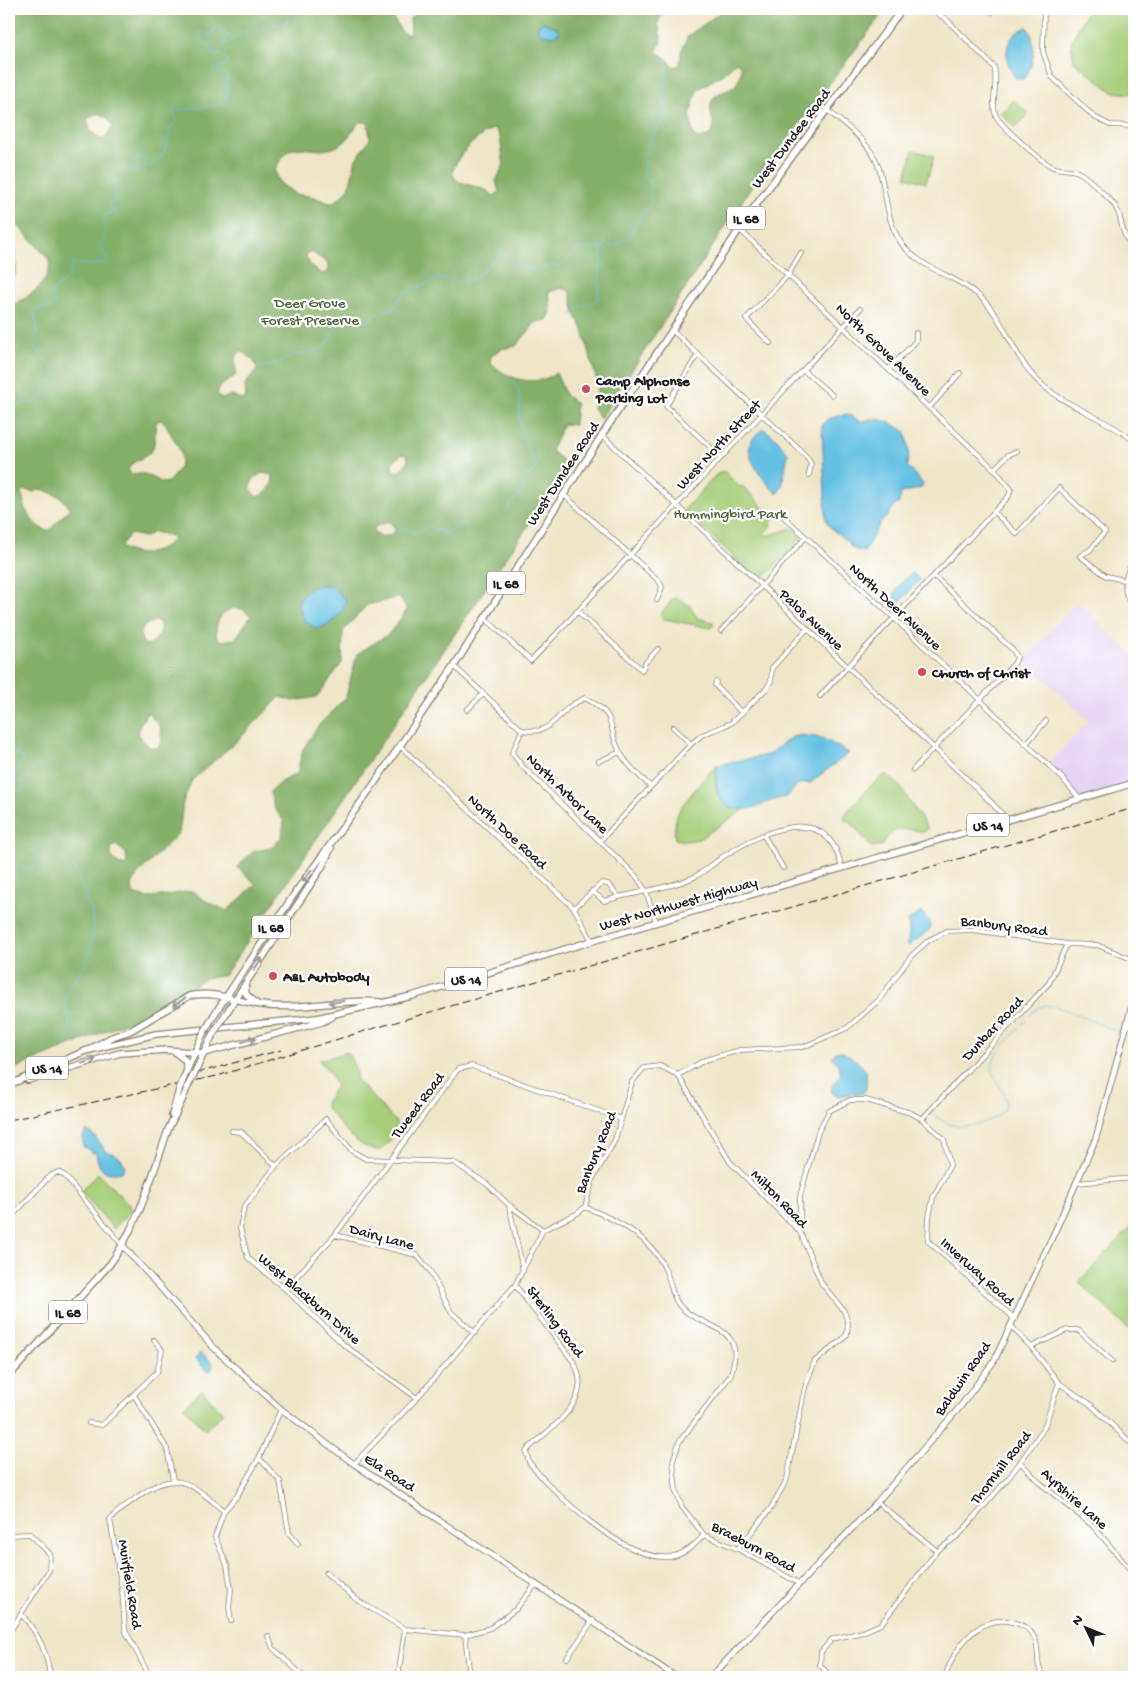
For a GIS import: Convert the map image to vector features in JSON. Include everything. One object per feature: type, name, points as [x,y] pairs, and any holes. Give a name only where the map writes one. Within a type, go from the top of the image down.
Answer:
[{"type":"main road","name":"West Dundee Road","points":[[194,1052],[225,996],[454,666],[563,494],[738,229],[902,9]]},
{"type":"main road","name":"West Northwest Highway","points":[[85,1051],[156,1034],[339,1014],[1134,783]]},
{"type":"main road","name":"West Dundee Road","points":[[204,1052],[235,998],[322,867],[338,835]]},
{"type":"main road","points":[[245,984],[246,994],[259,1005]]},
{"type":"main road","points":[[85,1051],[112,1037],[130,1031],[189,996],[200,993],[235,998],[259,1005],[283,1007],[356,1000],[384,1002]]},
{"type":"main road","points":[[9,1085],[108,1055],[132,1051],[204,1052],[322,1022],[339,1014]]},
{"type":"main road","points":[[167,1050],[182,1055],[187,1064],[187,1070]]},
{"type":"main road","name":"US 14","points":[[9,1085],[85,1051]]},
{"type":"main road","name":"IL 68","points":[[170,1127],[179,1090],[194,1052]]},
{"type":"main road","name":"IL 68","points":[[9,1376],[100,1277],[123,1246],[139,1213],[170,1127],[204,1052]]},
{"type":"street","points":[[928,9],[946,20],[994,67],[997,77],[994,107],[999,120],[1043,162],[1054,168],[1080,173],[1111,202],[1120,215],[1123,234],[1134,248]]},
{"type":"street","points":[[1044,9],[1043,52],[1052,77],[1094,117],[1110,125],[1134,126],[1132,146]]},
{"type":"street","points":[[827,110],[855,133],[878,164],[893,229],[902,244],[918,260],[964,283],[988,303],[1024,362],[1038,380],[1052,392],[1124,432],[1134,441]]},
{"type":"street","name":"North Grove Avenue","points":[[738,229],[844,326],[994,469],[1010,489],[1009,496],[994,512]]},
{"type":"street","points":[[770,343],[746,319],[788,275],[801,253]]},
{"type":"street","name":"West North Street","points":[[484,617],[531,661],[860,309]]},
{"type":"street","points":[[672,330],[805,455],[811,464],[809,475]]},
{"type":"street","points":[[889,369],[916,341],[916,333]]},
{"type":"street","points":[[698,354],[666,406],[721,457]]},
{"type":"street","points":[[803,370],[832,395]]},
{"type":"street","points":[[929,408],[960,373]]},
{"type":"street","name":"Palos Avenue","points":[[602,435],[984,795],[1003,814],[1006,820]]},
{"type":"street","points":[[994,469],[1008,455],[1016,451]]},
{"type":"street","points":[[820,696],[994,512],[1017,534],[1059,488],[1105,532],[1090,550],[1080,556],[1106,576],[1124,580]]},
{"type":"street","points":[[563,494],[660,581],[662,587],[657,600]]},
{"type":"street","name":"North Deer Avenue","points":[[783,516],[894,618],[1062,778],[1078,798]]},
{"type":"street","points":[[721,631],[806,537]]},
{"type":"street","points":[[1134,560],[1124,580],[1125,594],[1134,610]]},
{"type":"street","points":[[913,770],[1014,664],[1017,657],[1013,650],[934,576]]},
{"type":"street","points":[[577,611],[642,670],[644,663],[658,649]]},
{"type":"street","points":[[601,840],[690,744],[702,735],[731,723],[767,688],[771,681],[772,668],[807,629]]},
{"type":"street","points":[[454,666],[522,730],[534,732],[550,726],[568,707],[584,698],[600,706],[607,714],[620,752],[633,770],[650,786]]},
{"type":"street","points":[[716,682],[715,685],[742,713]]},
{"type":"street","points":[[467,710],[483,694]]},
{"type":"street","points":[[1026,744],[1046,721]]},
{"type":"street","points":[[673,727],[690,744]]},
{"type":"street","name":"North Arbor Lane","points":[[522,730],[512,752],[517,760],[636,876],[646,891],[656,922]]},
{"type":"street","name":"North Doe Road","points":[[400,746],[574,908],[592,941]]},
{"type":"street","points":[[599,760],[620,752]]},
{"type":"street","points":[[592,891],[604,902],[696,876],[723,857],[764,836],[787,826],[798,825],[816,829],[824,834],[834,846],[842,869]]},
{"type":"street","points":[[764,836],[783,868]]},
{"type":"street","points":[[574,908],[602,883],[608,884],[619,898]]},
{"type":"street","name":"Banbury Road","points":[[543,1230],[578,1213],[586,1207],[593,1178],[614,1140],[632,1082],[644,1068],[660,1066],[678,1075],[706,1060],[740,1050],[803,1047],[847,1028],[879,1000],[911,956],[929,940],[947,931],[973,930],[1067,944],[1097,945],[1134,960]]},
{"type":"street","name":"Dunbar Road","points":[[922,1119],[1049,983],[1067,944]]},
{"type":"street","name":"Baldwin Road","points":[[711,1677],[877,1502],[969,1395],[994,1361],[1015,1319],[1096,1138],[1134,998]]},
{"type":"street","points":[[1131,1009],[1134,1015]]},
{"type":"street","points":[[1127,1025],[1134,1025]]},
{"type":"street","name":"Tweed Road","points":[[285,1289],[335,1235],[458,1069],[472,1066],[620,1120]]},
{"type":"street","name":"Milton Road","points":[[678,1075],[730,1162],[800,1232],[822,1284],[844,1311],[848,1323],[847,1334],[838,1345],[815,1361],[805,1387],[787,1479],[771,1508],[738,1549]]},
{"type":"street","name":"Inverway Road","points":[[800,1232],[800,1196],[818,1132],[829,1111],[850,1100],[866,1100],[900,1109],[922,1119],[944,1139],[950,1165],[933,1198],[928,1217],[928,1241],[1015,1319]]},
{"type":"street","name":"West Blackburn Drive","points":[[388,1161],[366,1159],[352,1151],[326,1119],[276,1166],[244,1207],[240,1228],[248,1258],[285,1289],[344,1345],[417,1398]]},
{"type":"street","points":[[232,1131],[241,1132],[276,1166]]},
{"type":"street","points":[[354,1464],[417,1398],[515,1286],[543,1230],[509,1205],[487,1184],[453,1162],[388,1161]]},
{"type":"street","points":[[9,1219],[50,1176],[58,1172],[64,1175],[123,1246]]},
{"type":"street","points":[[1076,1183],[1134,1178]]},
{"type":"street","points":[[509,1205],[523,1271]]},
{"type":"street","name":"Braeburn Road","points":[[586,1207],[612,1218],[644,1241],[662,1262],[673,1294],[680,1306],[690,1314],[720,1328],[731,1343],[735,1356],[730,1376],[679,1442],[673,1461],[674,1482],[679,1501],[704,1536],[738,1549],[800,1584]]},
{"type":"street","name":"Dairy Lane","points":[[335,1235],[417,1255],[430,1271],[451,1312],[475,1333]]},
{"type":"street","name":"Ela Road","points":[[123,1246],[218,1352],[281,1409],[354,1464],[593,1620],[676,1677]]},
{"type":"street","name":"Sterling Road","points":[[515,1286],[573,1362],[578,1370],[581,1385],[577,1400],[570,1409],[526,1452],[529,1462],[539,1475],[589,1522],[644,1553],[659,1557],[672,1556],[690,1549],[704,1536]]},
{"type":"street","name":"Inverway Road","points":[[1011,1326],[1060,1383],[1090,1404],[1134,1446]]},
{"type":"street","points":[[1031,1347],[1066,1330],[1078,1330],[1112,1361]]},
{"type":"street","points":[[89,1423],[102,1425],[157,1372],[162,1350],[154,1340]]},
{"type":"street","name":"Thornhill Road","points":[[830,1677],[820,1665],[820,1652],[832,1639],[863,1632],[881,1624],[937,1551],[959,1535],[1020,1462],[1044,1428],[1060,1383]]},
{"type":"street","points":[[134,1395],[167,1449],[173,1480],[192,1486],[224,1511]]},
{"type":"street","points":[[231,1622],[229,1607],[231,1590],[228,1572],[216,1538],[224,1511],[237,1496],[259,1458],[281,1409]]},
{"type":"street","points":[[259,1458],[280,1481],[289,1533],[298,1544]]},
{"type":"street","name":"Ayrshire Lane","points":[[1020,1462],[1040,1483],[1093,1526],[1134,1574]]},
{"type":"street","name":"Muirfield Road","points":[[150,1677],[125,1630],[122,1589],[110,1519],[156,1484],[173,1480]]},
{"type":"street","points":[[877,1502],[937,1551]]},
{"type":"street","points":[[9,1534],[30,1534],[50,1554],[49,1570],[9,1633]]},
{"type":"street","points":[[326,1573],[358,1600],[405,1629],[465,1636],[490,1628],[516,1609],[536,1583]]},
{"type":"street","points":[[22,1615],[33,1627],[49,1663],[50,1677]]},
{"type":"street","points":[[567,1658],[593,1620]]},
{"type":"street","points":[[945,1677],[954,1655],[970,1634],[980,1626],[1002,1620],[1014,1622],[1036,1638],[1040,1672],[1044,1677]]},
{"type":"street","points":[[398,1677],[405,1629]]},
{"type":"street","points":[[268,1636],[273,1648],[304,1677]]},
{"type":"street","points":[[465,1636],[470,1677]]},
{"type":"shaded area","points":[[1077,602],[1134,656],[1134,783],[1079,798],[1048,764],[1089,721],[1024,660]]},
{"type":"green space","name":"Deer Grove Forest Preserve","points":[[9,9],[387,9],[402,32],[408,35],[411,30],[410,18],[423,9],[664,9],[658,23],[662,41],[656,52],[664,56],[675,67],[680,64],[681,52],[688,36],[725,9],[886,9],[750,189],[600,419],[593,408],[598,385],[582,327],[575,314],[570,291],[561,288],[549,292],[551,312],[547,320],[536,322],[516,346],[501,349],[491,356],[490,361],[496,368],[521,380],[539,380],[548,378],[556,373],[566,396],[576,403],[574,425],[563,424],[551,451],[569,465],[224,976],[205,978],[154,1011],[9,1071],[9,306],[24,299],[38,288],[48,274],[49,266],[48,258],[9,216]],"holes":[[[542,22],[558,28],[554,36],[537,28]],[[736,62],[741,66],[738,82],[730,89],[716,95],[713,99],[711,105],[712,133],[697,139],[693,134],[690,114],[697,90],[723,74]],[[97,113],[107,117],[113,127],[103,139],[100,139],[90,130],[87,119]],[[360,122],[368,122],[370,139],[356,159],[349,188],[335,202],[330,203],[314,197],[295,194],[280,183],[275,171],[282,158],[289,151],[304,148],[322,150],[332,148],[343,143]],[[495,128],[500,137],[504,165],[496,181],[499,192],[494,196],[486,190],[457,181],[452,173],[463,153],[475,141]],[[310,251],[328,263],[328,272],[322,274],[308,261],[306,255]],[[243,352],[254,361],[257,370],[245,384],[246,398],[241,400],[231,395],[222,399],[217,395],[219,388],[236,375],[235,359],[238,353]],[[161,420],[165,423],[177,443],[181,455],[180,466],[177,471],[168,482],[163,483],[145,474],[132,474],[128,470],[133,463],[150,453],[154,443],[157,421]],[[402,454],[407,455],[408,461],[400,471],[396,472],[392,468],[393,461]],[[262,473],[273,475],[269,489],[264,494],[256,497],[250,487],[253,479]],[[42,489],[61,497],[70,508],[49,531],[44,530],[34,522],[24,507],[25,502],[21,493],[24,490],[33,492]],[[389,521],[396,529],[391,534],[379,535],[373,532],[375,527]],[[154,532],[172,536],[174,539],[156,551],[143,554],[129,551],[122,548],[121,545],[130,534],[145,537]],[[399,597],[407,610],[389,634],[357,654],[346,697],[319,725],[303,749],[297,774],[282,781],[270,792],[274,808],[284,821],[282,837],[271,848],[254,851],[237,867],[256,884],[227,911],[206,901],[192,891],[148,898],[133,894],[132,884],[138,874],[179,833],[183,802],[192,780],[237,741],[280,697],[293,701],[317,697],[342,663],[343,631],[367,605]],[[233,608],[243,609],[251,616],[235,639],[221,641],[217,637],[216,632],[217,623],[221,616]],[[157,621],[160,624],[160,634],[151,644],[145,645],[142,641],[141,633],[144,626]],[[148,712],[160,727],[162,741],[157,748],[151,748],[138,735],[140,724]],[[116,845],[126,853],[127,866],[118,864],[111,856],[111,848]]]},
{"type":"green space","points":[[1093,9],[1134,9],[1133,94],[1113,92],[1074,61],[1071,42],[1086,14]]},
{"type":"green space","points":[[1013,100],[1029,114],[1015,128],[1000,113]]},
{"type":"green space","points":[[913,150],[934,156],[926,183],[906,177]]},
{"type":"green space","points":[[9,229],[16,258],[16,272],[9,285]]},
{"type":"green space","name":"Hummingbird Park","points":[[724,471],[738,486],[744,487],[773,518],[770,527],[764,533],[767,536],[792,528],[800,535],[800,539],[762,580],[757,579],[684,510],[717,474]]},
{"type":"green space","points":[[676,597],[690,606],[697,618],[713,622],[713,626],[711,628],[664,619],[660,614]]},
{"type":"green space","points":[[718,765],[715,782],[718,795],[728,804],[745,809],[699,839],[686,841],[675,839],[675,824],[680,809]]},
{"type":"green space","points":[[886,774],[898,784],[928,829],[924,832],[899,829],[890,834],[883,845],[871,847],[850,821],[844,820],[845,814],[868,788]]},
{"type":"green space","points":[[348,1052],[355,1068],[357,1081],[395,1121],[400,1130],[381,1150],[372,1149],[357,1142],[327,1109],[325,1103],[336,1086],[330,1073],[319,1060]]},
{"type":"green space","points":[[98,1173],[132,1208],[114,1229],[81,1191]]},
{"type":"green space","points":[[1134,1224],[1134,1334],[1079,1282]]},
{"type":"green space","points":[[202,1390],[223,1413],[205,1430],[184,1407]]},
{"type":"water","points":[[542,22],[558,28],[559,33],[554,36],[541,34],[537,28]]},
{"type":"water","points":[[1027,27],[1032,39],[1032,61],[1023,79],[1016,78],[1008,64],[1007,49],[1013,36]]},
{"type":"water","points":[[847,414],[862,422],[874,419],[885,421],[906,432],[909,452],[907,466],[923,484],[921,488],[901,493],[899,503],[894,506],[888,516],[880,523],[864,552],[853,549],[826,520],[822,427],[829,419]]},
{"type":"water","points":[[764,429],[776,438],[788,453],[782,486],[777,494],[760,474],[751,458],[751,443],[755,436]]},
{"type":"water","points":[[912,573],[920,580],[896,606],[894,596],[898,587]]},
{"type":"water","points":[[319,585],[331,585],[346,600],[343,610],[336,618],[317,629],[305,622],[298,603],[306,591]]},
{"type":"water","points":[[802,735],[822,738],[849,753],[810,783],[798,784],[787,797],[746,809],[736,809],[723,802],[717,789],[717,765],[768,755],[792,737]]},
{"type":"water","points":[[921,912],[931,923],[930,929],[909,946],[907,945],[908,921]]},
{"type":"water","points":[[841,1051],[857,1061],[866,1070],[866,1089],[863,1093],[837,1096],[832,1093],[832,1087],[839,1078],[840,1071],[832,1057],[836,1052]]},
{"type":"water","points":[[87,1130],[99,1141],[105,1151],[115,1154],[122,1160],[125,1166],[122,1172],[111,1173],[103,1170],[96,1152],[93,1153],[83,1146],[83,1137]]},
{"type":"water","points":[[200,1352],[213,1363],[212,1369],[209,1371],[203,1368],[196,1358]]},
{"type":"waterway","points":[[9,406],[30,402],[42,397],[46,385],[57,377],[53,368],[34,346],[37,327],[34,311],[41,308],[50,308],[54,305],[52,292],[69,276],[73,263],[92,266],[97,263],[104,264],[108,259],[99,246],[105,235],[105,214],[115,212],[108,204],[117,201],[115,193],[119,186],[110,174],[118,173],[122,166],[129,172],[136,170],[140,167],[135,161],[139,157],[146,159],[145,167],[160,158],[168,141],[169,129],[177,120],[173,112],[176,110],[219,105],[227,97],[226,84],[228,76],[213,70],[227,63],[228,59],[217,54],[211,54],[210,46],[200,40],[200,32],[212,36],[215,28],[219,26],[228,35],[223,45],[246,31],[251,34],[270,25],[285,23],[290,15],[289,9]]},
{"type":"waterway","points":[[462,280],[475,278],[502,252],[513,263],[536,272],[548,266],[561,266],[576,250],[603,247],[606,244],[614,247],[628,238],[635,224],[651,203],[650,181],[642,177],[645,166],[643,158],[651,137],[670,111],[662,101],[667,86],[667,58]]},
{"type":"waterway","points":[[570,315],[578,308],[598,300],[602,247]]},
{"type":"waterway","points":[[257,368],[275,364],[294,355],[319,350],[328,343],[338,323],[343,319],[367,320],[382,311],[392,309],[404,294],[423,285],[439,279],[458,281]]},
{"type":"waterway","points":[[507,510],[523,489],[526,478],[536,468],[523,435],[520,420],[519,392],[510,377]]},
{"type":"waterway","points":[[9,442],[12,447],[9,448]]},
{"type":"waterway","points":[[396,529],[407,529],[418,533],[428,526],[446,534],[459,525],[467,523]]},
{"type":"waterway","points":[[9,755],[14,753],[22,758],[23,762],[15,775],[17,781],[22,782],[25,789],[9,793]]},
{"type":"waterway","points":[[9,859],[16,865],[32,870],[35,860],[50,853],[57,854],[75,869],[86,894],[84,898],[92,909],[91,914],[94,928],[91,948],[85,964],[67,992],[65,1007],[70,1029],[67,1040],[68,1044]]},
{"type":"waterway","points":[[1030,1016],[1042,1006],[1058,1007],[1122,1033]]},
{"type":"waterway","points":[[1022,1024],[1026,1021]]},
{"type":"waterway","points":[[1003,1046],[1019,1028]]},
{"type":"waterway","points":[[1128,1035],[1134,1037]]},
{"type":"waterway","points":[[931,1113],[943,1121],[956,1126],[985,1122],[999,1115],[1006,1105],[1003,1092],[996,1080],[992,1067],[999,1051]]},
{"type":"railway","points":[[9,1120],[217,1076],[358,1033],[1134,808]]},
{"type":"railway","points":[[197,1073],[281,1050]]},
{"type":"place","name":"Camp Alphonse Parking Lot","points":[[586,389]]},
{"type":"place","name":"Church of Christ","points":[[922,672]]},
{"type":"place","name":"A&L Autobody","points":[[273,976]]}]
